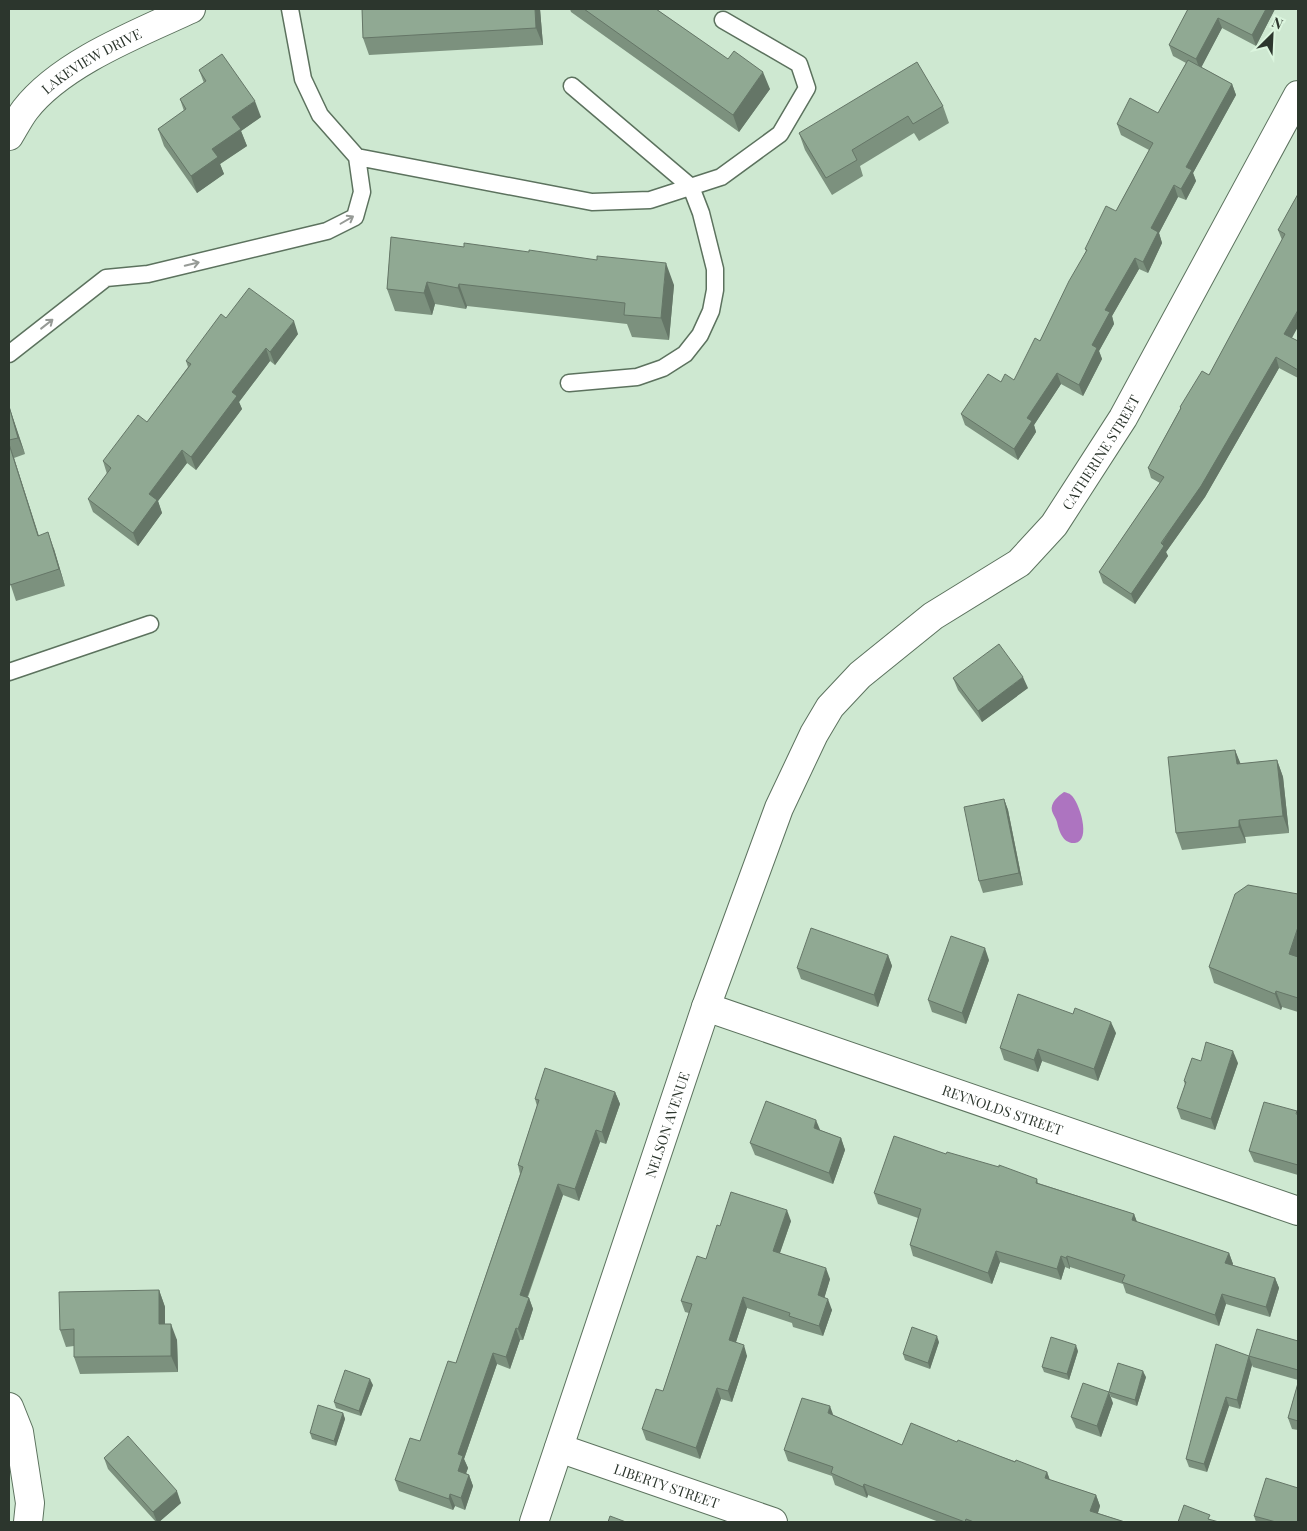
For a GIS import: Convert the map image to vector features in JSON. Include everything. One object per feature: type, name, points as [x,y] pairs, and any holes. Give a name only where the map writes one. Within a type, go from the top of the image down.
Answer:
[{"type":"street","name":"LAKEVIEW DRIVE","points":[[9,136],[26,109],[52,84],[97,53],[191,9]]},
{"type":"street","name":"CATHERINE STREET","points":[[814,734],[830,707],[860,676],[933,616],[1019,563],[1054,525],[1123,418],[1298,95]]},
{"type":"street","name":"NELSON AVENUE","points":[[534,1522],[706,1007],[779,808],[814,734]]},
{"type":"street","name":"REYNOLDS STREET","points":[[706,1007],[1298,1211]]},
{"type":"street","points":[[9,1407],[19,1432],[30,1503],[28,1522]]},
{"type":"street","name":"LIBERTY STREET","points":[[559,1448],[773,1522]]},
{"type":"lane","points":[[9,354],[106,278],[148,274],[327,231],[355,217],[362,192],[357,158],[320,115],[303,79],[290,9]]},
{"type":"lane","points":[[357,158],[592,202],[650,200],[721,177],[780,134],[807,88],[799,64],[723,20]]},
{"type":"lane","points":[[569,383],[637,377],[663,368],[685,354],[700,335],[711,312],[716,269],[701,213],[691,187],[572,86]]},
{"type":"lane","points":[[9,672],[150,624]]},
{"type":"shaded area","points":[[1064,792],[1074,799],[1082,820],[1083,836],[1080,841],[1075,843],[1067,841],[1062,836],[1052,811],[1053,803]]},
{"type":"building","points":[[362,9],[535,9],[536,28],[363,38]]},
{"type":"building","points":[[584,9],[656,9],[728,59],[734,51],[763,72],[733,115]]},
{"type":"building","points":[[1188,9],[1266,9],[1252,35],[1218,18],[1196,59],[1169,45]]},
{"type":"building","points":[[222,54],[255,101],[232,117],[241,129],[212,149],[218,157],[191,176],[158,129],[186,109],[180,99],[206,81],[199,70]]},
{"type":"building","points":[[1188,60],[1232,84],[1186,167],[1192,170],[1181,189],[1174,185],[1151,228],[1158,232],[1143,262],[1135,258],[1105,310],[1110,312],[1092,345],[1097,348],[1079,385],[1057,373],[1027,418],[1032,421],[1014,449],[961,414],[988,374],[1001,382],[1005,374],[1014,380],[1035,338],[1040,341],[1069,281],[1087,250],[1085,249],[1106,206],[1116,211],[1153,143],[1117,124],[1130,98],[1158,113]]},
{"type":"building","points":[[917,62],[943,106],[913,124],[908,116],[852,150],[857,160],[826,178],[799,133]]},
{"type":"building","points":[[1298,194],[1298,310],[1284,334],[1298,341],[1298,370],[1276,357],[1201,486],[1161,543],[1164,546],[1131,594],[1099,572],[1164,477],[1148,468],[1180,407],[1202,371],[1209,375],[1285,234],[1278,230]]},
{"type":"building","points":[[391,237],[464,247],[464,243],[529,252],[529,250],[597,260],[597,256],[666,263],[661,318],[624,315],[625,303],[459,284],[458,288],[427,282],[424,293],[387,289]]},
{"type":"building","points":[[249,288],[294,321],[270,352],[266,348],[232,392],[237,396],[191,457],[182,450],[149,494],[157,500],[133,533],[88,499],[111,468],[103,461],[138,415],[147,422],[191,364],[186,361],[221,314],[226,318]]},
{"type":"building","points":[[9,406],[18,438],[9,440]]},
{"type":"building","points":[[9,444],[38,536],[48,532],[59,569],[10,585],[9,580]]},
{"type":"building","points":[[999,644],[1023,677],[978,711],[953,678]]},
{"type":"building","points":[[1235,750],[1237,764],[1277,760],[1283,816],[1239,820],[1239,827],[1176,833],[1168,757]]},
{"type":"building","points":[[1004,799],[1019,873],[979,881],[964,807]]},
{"type":"building","points":[[1248,885],[1298,894],[1298,927],[1289,954],[1298,957],[1298,998],[1276,991],[1275,994],[1209,967],[1235,894]]},
{"type":"building","points":[[811,928],[888,955],[874,995],[797,968]]},
{"type":"building","points":[[951,936],[985,948],[962,1013],[928,1000]]},
{"type":"building","points":[[1018,994],[1073,1014],[1075,1008],[1111,1022],[1094,1069],[1038,1049],[1034,1060],[1000,1048]]},
{"type":"building","points":[[1206,1042],[1233,1051],[1211,1119],[1177,1108],[1192,1058],[1201,1061]]},
{"type":"building","points":[[545,1068],[615,1092],[602,1132],[596,1130],[575,1189],[558,1184],[520,1295],[529,1298],[518,1329],[516,1328],[506,1357],[493,1353],[458,1454],[463,1456],[458,1471],[469,1475],[461,1498],[450,1494],[449,1499],[395,1480],[410,1438],[420,1441],[448,1361],[456,1363],[523,1167],[518,1165],[539,1100],[535,1099]]},
{"type":"building","points":[[766,1101],[816,1120],[814,1128],[841,1138],[829,1173],[750,1143]]},
{"type":"building","points":[[1264,1102],[1297,1111],[1298,1165],[1249,1151]]},
{"type":"building","points":[[894,1136],[946,1154],[947,1152],[999,1167],[999,1165],[1037,1179],[1036,1183],[1134,1214],[1132,1220],[1229,1253],[1225,1263],[1275,1278],[1266,1307],[1222,1294],[1215,1315],[1122,1282],[1125,1275],[1067,1256],[1066,1258],[1061,1256],[1057,1269],[996,1251],[988,1273],[910,1245],[921,1209],[874,1193]]},
{"type":"building","points":[[731,1192],[787,1210],[773,1251],[826,1268],[818,1295],[828,1299],[819,1326],[789,1316],[790,1313],[743,1297],[729,1340],[744,1345],[728,1391],[717,1388],[696,1448],[642,1429],[656,1389],[663,1391],[692,1304],[681,1301],[697,1256],[706,1259],[717,1225],[720,1226]]},
{"type":"building","points":[[159,1290],[159,1324],[171,1324],[171,1356],[74,1357],[74,1329],[60,1330],[59,1292]]},
{"type":"building","points":[[912,1327],[937,1336],[928,1363],[903,1354]]},
{"type":"building","points":[[1257,1329],[1298,1341],[1298,1370],[1249,1356]]},
{"type":"building","points":[[1051,1337],[1076,1345],[1067,1374],[1042,1367]]},
{"type":"building","points":[[1216,1344],[1249,1356],[1237,1400],[1226,1397],[1204,1464],[1186,1459]]},
{"type":"building","points":[[1118,1363],[1143,1371],[1135,1400],[1109,1392]]},
{"type":"building","points":[[345,1370],[370,1379],[359,1411],[334,1402]]},
{"type":"building","points":[[1083,1383],[1109,1392],[1097,1426],[1071,1417]]},
{"type":"building","points":[[1298,1383],[1298,1421],[1288,1418]]},
{"type":"building","points":[[802,1398],[830,1406],[828,1413],[902,1445],[911,1423],[957,1442],[958,1440],[1015,1462],[1016,1460],[1047,1472],[1045,1478],[1096,1495],[1090,1511],[1125,1522],[974,1522],[966,1519],[965,1522],[864,1484],[863,1487],[831,1473],[833,1467],[784,1450]]},
{"type":"building","points":[[318,1405],[343,1413],[334,1441],[310,1433]]},
{"type":"building","points":[[128,1436],[177,1491],[153,1512],[104,1458]]},
{"type":"building","points":[[1266,1478],[1298,1488],[1298,1522],[1276,1522],[1254,1516]]},
{"type":"building","points":[[1184,1505],[1210,1515],[1208,1519],[1219,1522],[1178,1522]]},
{"type":"building","points":[[610,1516],[626,1522],[608,1522]]}]
